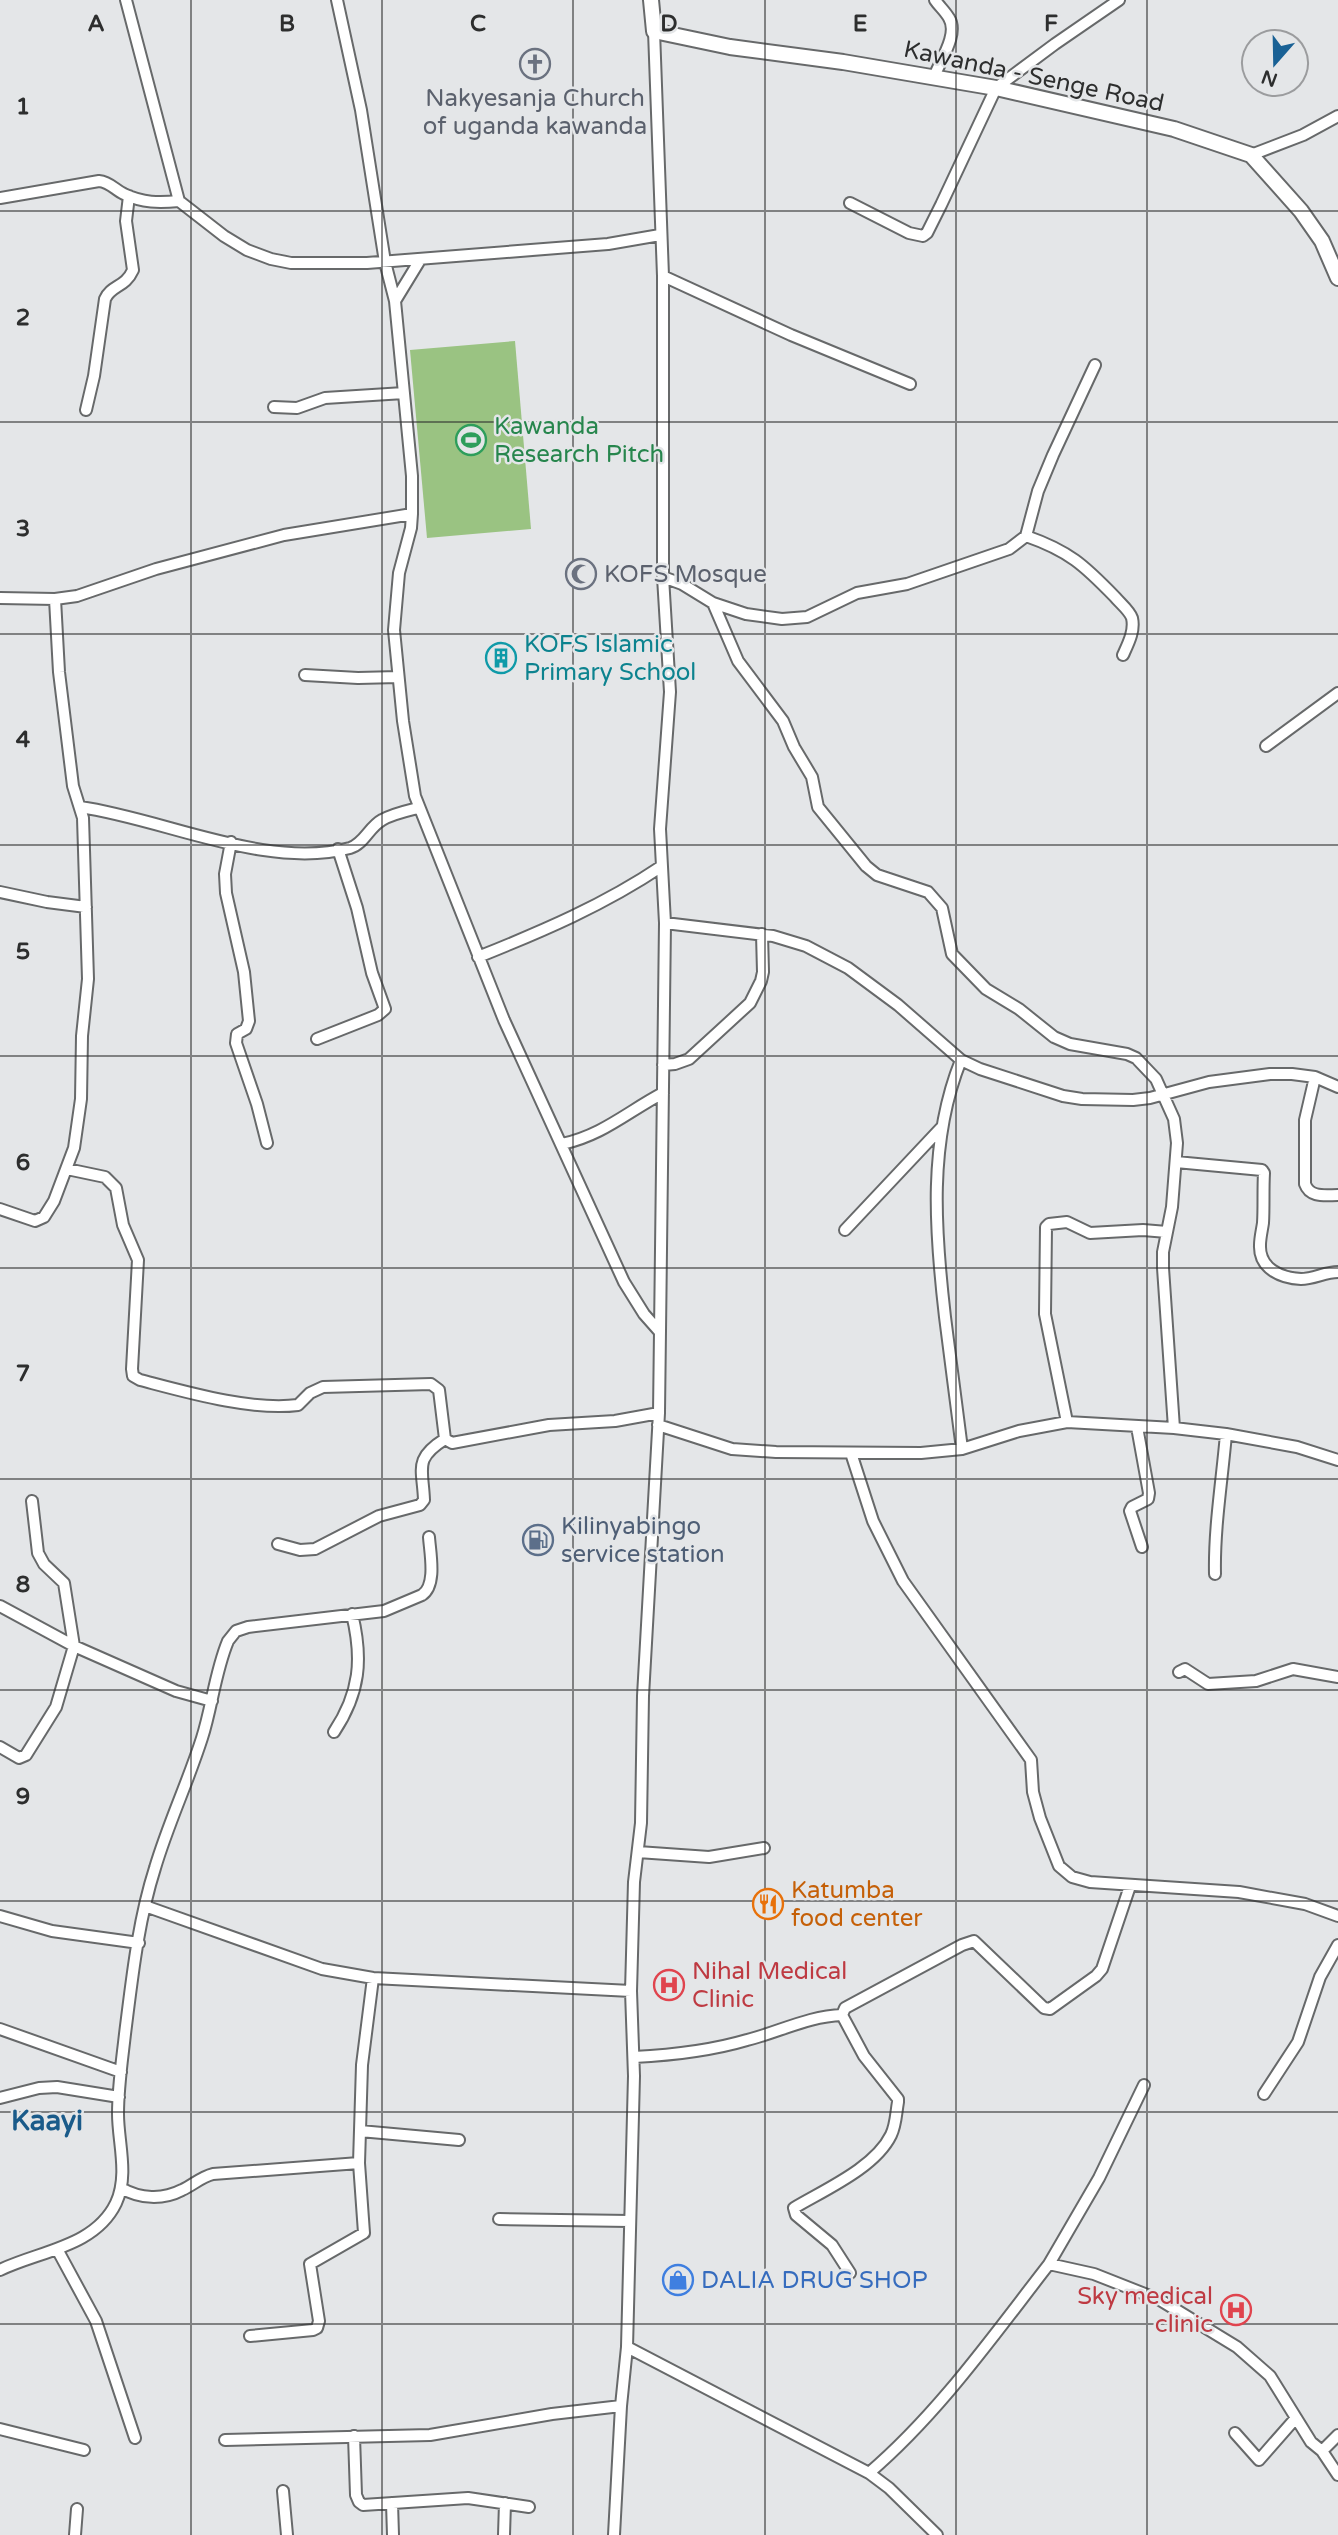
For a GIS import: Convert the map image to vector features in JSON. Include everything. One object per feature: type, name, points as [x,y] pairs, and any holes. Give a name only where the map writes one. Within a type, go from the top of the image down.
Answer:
[{"type":"street","points":[[126,0],[179,201],[247,250],[291,263],[385,262],[608,244],[660,235]]},
{"type":"street","points":[[337,0],[361,110],[385,262],[395,301],[412,476],[412,514],[399,573],[394,614],[398,677],[410,772],[418,808],[505,1020],[624,1282],[659,1331]]},
{"type":"street","points":[[614,2535],[627,2347],[634,2057],[631,1992],[634,1882],[642,1794],[643,1682],[659,1425],[665,923],[660,829],[670,692],[663,576],[661,185],[651,0]]},
{"type":"street","points":[[934,76],[951,37],[952,26],[950,19],[935,0]]},
{"type":"street","points":[[850,203],[909,233],[923,236],[942,205],[996,88],[1113,1]]},
{"type":"street","name":"Kawanda - Senge Road","points":[[654,31],[730,47],[934,76],[996,88],[1174,129],[1251,155],[1301,211],[1322,241],[1338,278]]},
{"type":"street","points":[[1251,155],[1303,135],[1338,116]]},
{"type":"street","points":[[0,198],[99,181],[129,196],[154,203],[179,201]]},
{"type":"street","points":[[86,410],[94,376],[105,299],[108,293],[124,284],[132,271],[125,221],[129,196]]},
{"type":"street","points":[[395,301],[420,260]]},
{"type":"street","points":[[663,276],[791,335],[910,384]]},
{"type":"street","points":[[663,576],[713,603],[746,614],[769,618],[807,617],[858,593],[907,584],[1009,549],[1026,536],[1038,491],[1053,454],[1096,365]]},
{"type":"street","points":[[275,407],[296,408],[325,398],[404,393]]},
{"type":"street","points":[[0,598],[55,599],[95,591],[156,569],[284,535],[412,514]]},
{"type":"street","points":[[1026,536],[1068,553],[1125,608],[1132,617],[1132,626],[1123,655]]},
{"type":"street","points":[[0,1209],[35,1221],[44,1217],[54,1202],[74,1148],[80,1099],[82,1036],[88,979],[83,826],[73,786],[59,672],[55,599]]},
{"type":"street","points":[[713,603],[747,676],[783,722],[812,777],[818,807],[866,866],[877,875],[928,892],[942,908],[952,954],[986,989],[1019,1009],[1054,1037],[1070,1044],[1127,1054],[1136,1058],[1156,1079],[1174,1119],[1177,1143],[1163,1252],[1174,1428]]},
{"type":"street","points":[[305,675],[398,677]]},
{"type":"street","points":[[1266,746],[1338,693]]},
{"type":"street","points":[[80,807],[115,812],[285,854],[357,845],[384,818],[418,808]]},
{"type":"street","points":[[231,842],[225,874],[226,893],[244,972],[249,1021],[246,1029],[237,1034],[236,1043],[267,1143]]},
{"type":"street","points":[[317,1039],[378,1015],[386,1009],[372,973],[357,908],[338,849]]},
{"type":"street","points":[[478,957],[587,911],[662,866]]},
{"type":"street","points":[[0,892],[86,907]]},
{"type":"street","points":[[665,923],[762,934],[806,946],[848,968],[898,1005],[961,1060],[979,1069],[1063,1096],[1109,1100],[1150,1098],[1209,1082],[1270,1074],[1315,1077],[1338,1087]]},
{"type":"street","points":[[663,1065],[690,1059],[750,1003],[763,972],[762,934]]},
{"type":"street","points":[[961,1060],[951,1086],[941,1128],[937,1167],[938,1252],[962,1449]]},
{"type":"street","points":[[1315,1077],[1305,1120],[1305,1184],[1307,1190],[1313,1194],[1338,1195]]},
{"type":"street","points":[[562,1144],[604,1130],[663,1093]]},
{"type":"street","points":[[845,1230],[941,1128]]},
{"type":"street","points":[[1176,1162],[1262,1170],[1263,1223],[1260,1247],[1268,1268],[1273,1273],[1299,1279],[1338,1272]]},
{"type":"street","points":[[67,1169],[105,1177],[116,1188],[123,1225],[138,1260],[132,1369],[136,1378],[240,1403],[265,1406],[298,1405],[310,1393],[323,1387],[431,1384],[439,1390],[445,1439]]},
{"type":"street","points":[[1066,1422],[1045,1314],[1046,1227],[1049,1224],[1067,1222],[1090,1233],[1143,1230],[1167,1232]]},
{"type":"street","points":[[445,1439],[452,1443],[549,1425],[615,1421],[659,1413]]},
{"type":"street","points":[[659,1425],[732,1449],[921,1453],[962,1449],[1019,1431],[1066,1422],[1226,1434],[1297,1447],[1338,1460]]},
{"type":"street","points":[[1137,1427],[1149,1493],[1148,1499],[1132,1507],[1130,1511],[1142,1547]]},
{"type":"street","points":[[1215,1574],[1214,1544],[1226,1434]]},
{"type":"street","points":[[278,1544],[300,1550],[315,1549],[379,1516],[420,1506],[424,1500],[421,1464],[428,1452],[445,1439]]},
{"type":"street","points":[[850,1453],[873,1521],[903,1581],[1031,1760],[1033,1792],[1059,1866],[1072,1877],[1090,1882],[1239,1892],[1305,1904],[1338,1916]]},
{"type":"street","points":[[0,1747],[19,1758],[26,1755],[55,1707],[74,1646],[64,1583],[44,1564],[38,1553],[32,1500]]},
{"type":"street","points":[[0,2270],[72,2243],[100,2225],[116,2202],[121,2188],[121,2072],[145,1906],[155,1866],[191,1772],[226,1647],[236,1631],[248,1627],[384,1611],[426,1592],[430,1585],[429,1537]]},
{"type":"street","points":[[0,1606],[74,1646],[176,1691],[212,1702]]},
{"type":"street","points":[[334,1732],[350,1704],[359,1661],[359,1646],[352,1614]]},
{"type":"street","points":[[1179,1672],[1185,1669],[1195,1673],[1208,1684],[1256,1681],[1293,1669],[1338,1677]]},
{"type":"street","points":[[638,1852],[709,1857],[764,1848]]},
{"type":"street","points":[[842,2015],[845,2008],[974,1941],[1044,2008],[1050,2009],[1102,1969],[1130,1886]]},
{"type":"street","points":[[145,1906],[322,1969],[373,1978],[631,1992]]},
{"type":"street","points":[[0,1916],[52,1931],[139,1943]]},
{"type":"street","points":[[1264,2094],[1298,2042],[1320,1977],[1338,1945]]},
{"type":"street","points":[[250,2336],[317,2328],[319,2321],[310,2264],[364,2233],[359,2163],[362,2065],[373,1978]]},
{"type":"street","points":[[634,2057],[704,2051],[748,2040],[824,2015],[842,2015]]},
{"type":"street","points":[[842,2015],[864,2056],[898,2099],[892,2132],[883,2146],[845,2179],[794,2208],[796,2215],[832,2245],[850,2273]]},
{"type":"street","points":[[0,2029],[121,2072]]},
{"type":"street","points":[[869,2473],[962,2377],[1049,2263],[1099,2178],[1144,2085]]},
{"type":"street","points":[[0,2098],[39,2088],[57,2087],[119,2096]]},
{"type":"street","points":[[360,2131],[459,2140]]},
{"type":"street","points":[[121,2188],[142,2197],[156,2197],[179,2192],[204,2176],[213,2174],[359,2163]]},
{"type":"street","points":[[499,2219],[630,2221]]},
{"type":"street","points":[[57,2249],[96,2321],[135,2438]]},
{"type":"street","points":[[1049,2263],[1094,2274],[1160,2300],[1237,2347],[1270,2376],[1295,2419],[1338,2475]]},
{"type":"street","points":[[627,2347],[869,2473],[889,2488],[937,2535]]},
{"type":"street","points":[[225,2440],[430,2435],[552,2414],[621,2406]]},
{"type":"street","points":[[1236,2433],[1259,2460],[1295,2419]]},
{"type":"street","points":[[0,2429],[84,2450]]},
{"type":"street","points":[[1322,2452],[1338,2435]]},
{"type":"street","points":[[354,2436],[356,2495],[363,2505],[468,2498],[529,2507]]},
{"type":"street","points":[[283,2491],[287,2535]]},
{"type":"street","points":[[392,2503],[393,2535]]},
{"type":"street","points":[[504,2535],[505,2503]]},
{"type":"street","points":[[75,2535],[77,2509]]},
{"type":"green space","name":"Kawanda Research Pitch","points":[[515,341],[531,529],[427,538],[410,350]]},
{"type":"place","name":"Nakyesanja Church of uganda kawanda","points":[[535,64]]},
{"type":"place","name":"Kawanda Research Pitch","points":[[471,440]]},
{"type":"place","name":"KOFS Mosque","points":[[581,574]]},
{"type":"place","name":"KOFS Islamic Primary School","points":[[501,658]]},
{"type":"place","name":"Kilinyabingo service station","points":[[538,1540]]},
{"type":"place","name":"Katumba food center","points":[[768,1904]]},
{"type":"place","name":"Nihal Medical Clinic","points":[[669,1985]]},
{"type":"place","name":"DALIA DRUG SHOP","points":[[678,2280]]},
{"type":"place","name":"Sky medical clinic","points":[[1236,2310]]},
{"type":"district","name":"Kaayi","points":[[47,2120]]}]
